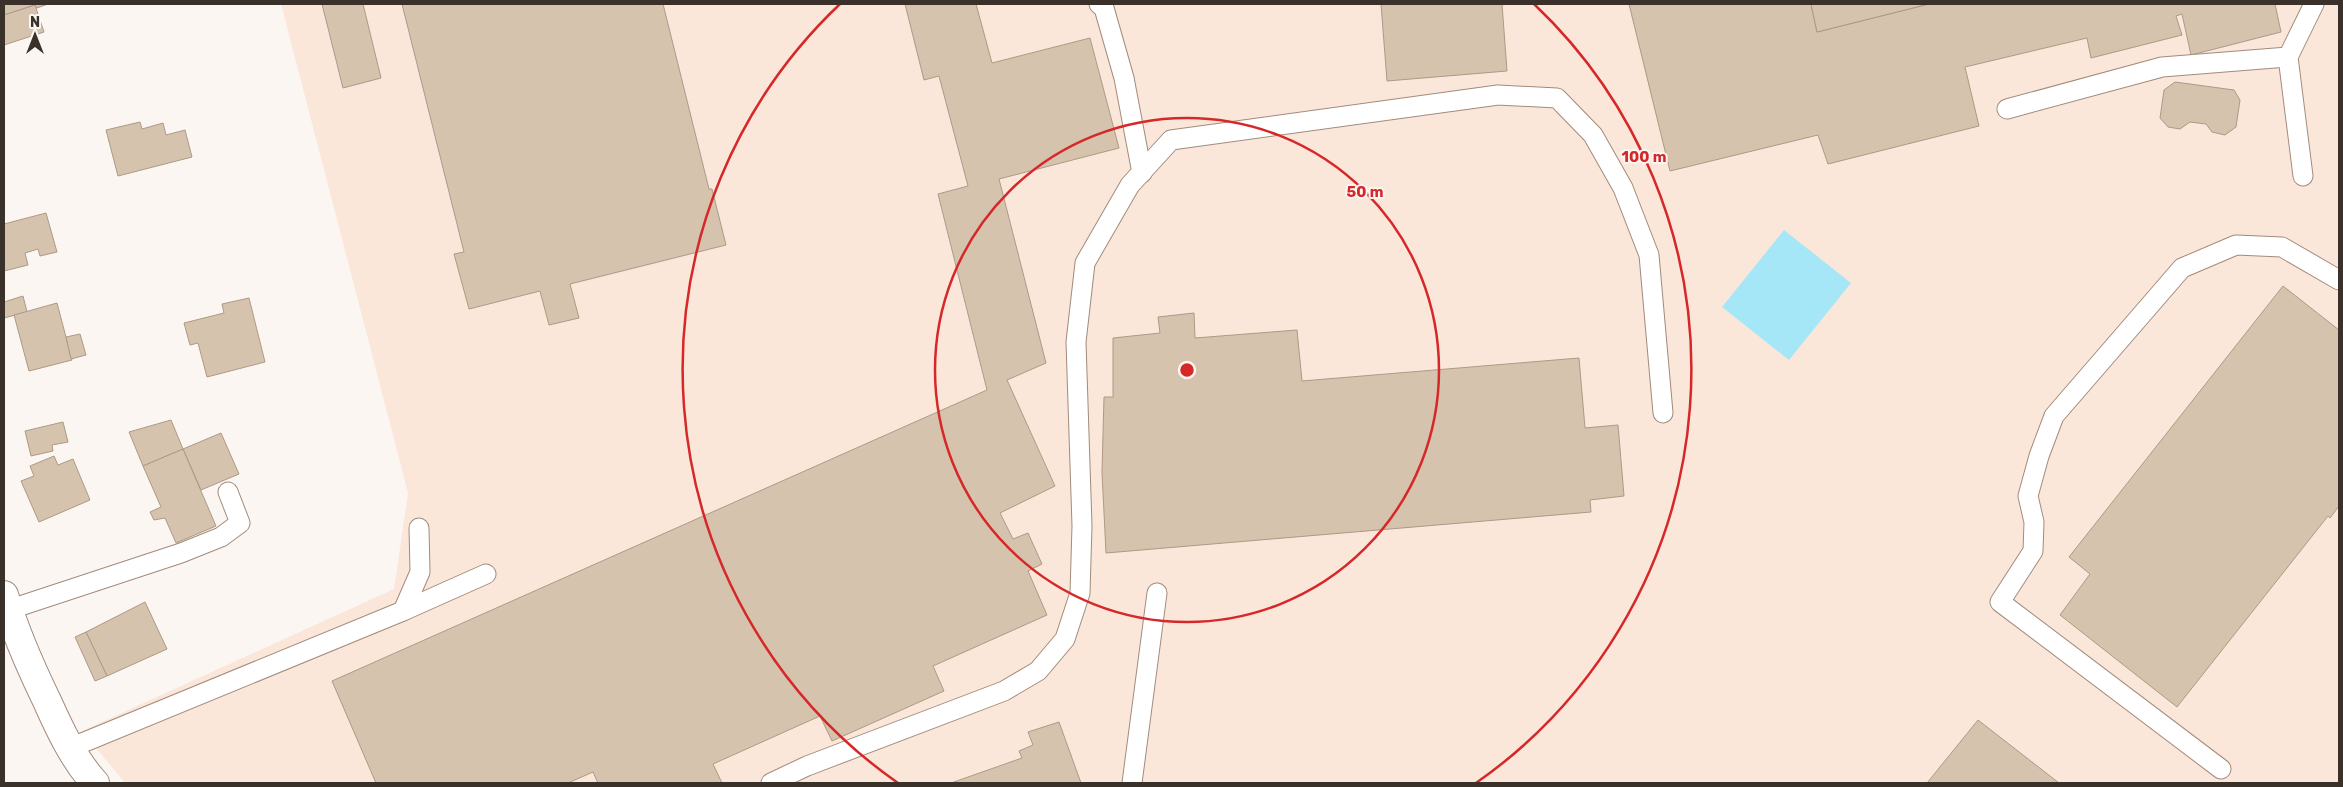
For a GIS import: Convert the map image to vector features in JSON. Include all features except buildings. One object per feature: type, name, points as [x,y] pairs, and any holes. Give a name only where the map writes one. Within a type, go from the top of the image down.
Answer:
[{"type":"street","points":[[6,602],[23,652],[70,748],[95,783]]},
{"type":"lane","points":[[1099,4],[1104,8],[1124,78],[1142,173]]},
{"type":"lane","points":[[2303,176],[2288,57],[2314,4]]},
{"type":"lane","points":[[2007,109],[2162,68],[2288,57]]},
{"type":"lane","points":[[771,783],[807,766],[1004,691],[1038,671],[1065,639],[1080,593],[1082,526],[1076,342],[1085,263],[1130,185],[1171,140],[1498,95],[1557,98],[1593,135],[1623,188],[1649,255],[1663,413]]},
{"type":"lane","points":[[2221,770],[2000,602],[2033,551],[2034,522],[2028,496],[2039,456],[2054,416],[2182,268],[2236,245],[2282,247],[2339,280]]},
{"type":"lane","points":[[6,602],[181,553],[221,537],[240,522],[228,492]]},
{"type":"lane","points":[[403,611],[420,572],[419,528]]},
{"type":"lane","points":[[70,748],[403,611],[486,574]]},
{"type":"lane","points":[[1132,783],[1157,593]]},
{"type":"shaded area","points":[[281,4],[2339,4],[2339,783],[125,783],[82,731],[394,589],[408,493]]},
{"type":"water","points":[[1784,230],[1851,283],[1789,360],[1722,307]]}]
